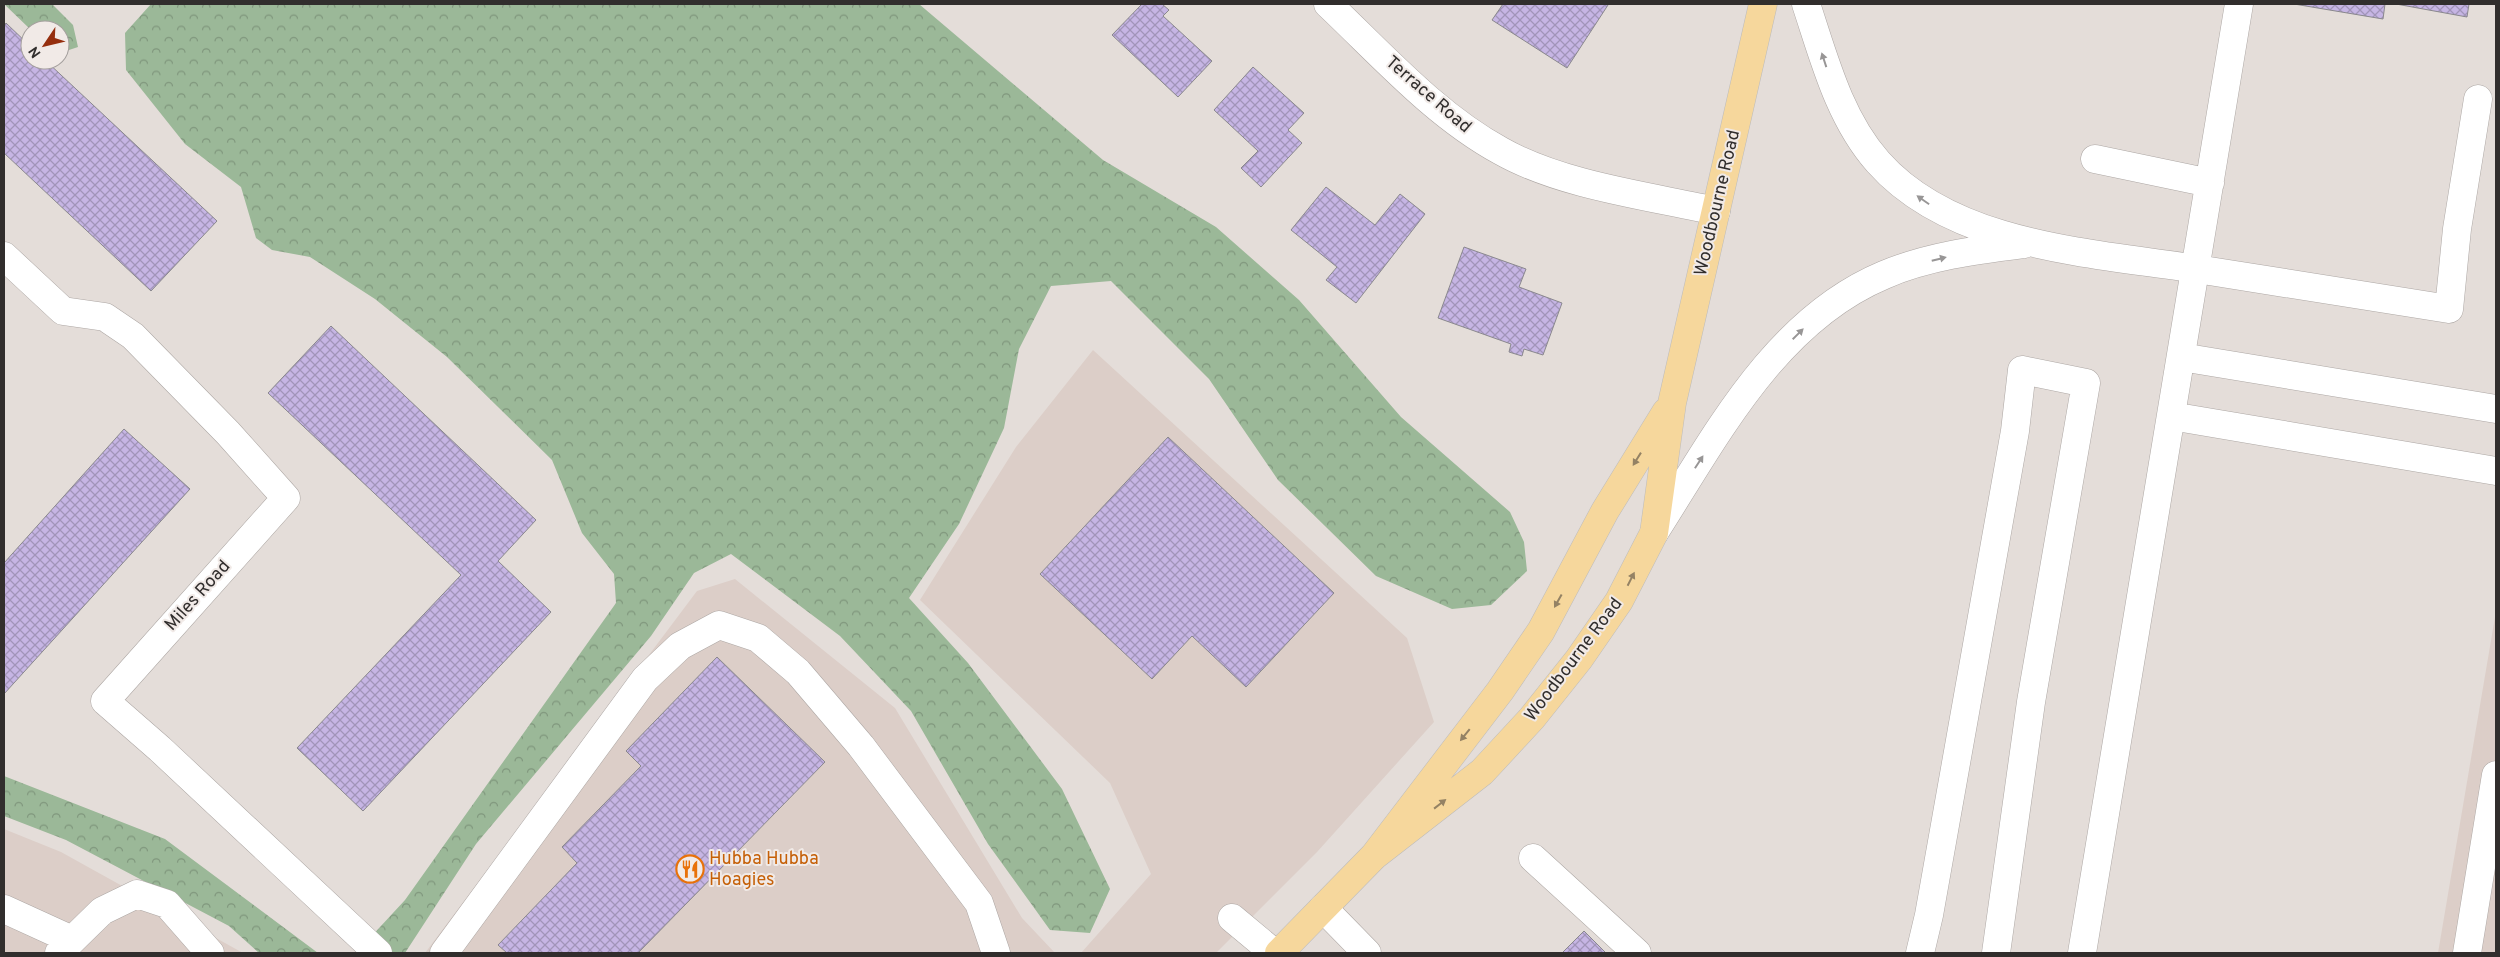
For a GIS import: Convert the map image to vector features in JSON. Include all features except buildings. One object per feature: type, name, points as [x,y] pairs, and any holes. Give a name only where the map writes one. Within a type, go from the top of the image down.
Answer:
[{"type":"main road","name":"Woodbourne Road","points":[[1374,856],[1482,772],[1532,718],[1579,659],[1619,601],[1654,533],[1672,403],[1764,4]]},
{"type":"main road","name":"Woodbourne Road","points":[[1279,953],[1374,856],[1500,691],[1541,631],[1605,510],[1672,403]]},
{"type":"street","name":"Terrace Road","points":[[1328,4],[1439,108],[1501,152],[1576,180],[1716,211]]},
{"type":"street","points":[[1806,4],[1829,73],[1842,105],[1857,133],[1878,162],[1901,185],[1930,205],[1964,221],[2033,243],[2448,309],[2457,229],[2478,99]]},
{"type":"street","points":[[2082,953],[2239,4]]},
{"type":"street","points":[[2095,159],[2210,183]]},
{"type":"street","points":[[1654,533],[1746,392],[1775,356],[1810,322],[1844,297],[1884,275],[1970,251],[2033,243]]},
{"type":"street","name":"Miles Road","points":[[4,256],[63,311],[104,317],[133,336],[228,433],[286,498],[105,701],[160,749],[378,953]]},
{"type":"street","points":[[2181,357],[2496,409]]},
{"type":"street","points":[[1920,953],[1929,914],[2015,430],[2022,370],[2086,383],[2031,702],[1996,953]]},
{"type":"street","points":[[2171,416],[2496,471]]},
{"type":"street","points":[[444,953],[645,679],[680,646],[719,625],[758,638],[798,672],[861,746],[979,903],[996,953]]},
{"type":"street","points":[[2467,953],[2496,776]]},
{"type":"street","points":[[1533,858],[1637,953]]},
{"type":"street","points":[[4,909],[66,947],[102,911],[138,894],[167,904],[210,953]]},
{"type":"street","points":[[1323,908],[1367,953]]},
{"type":"street","points":[[1232,918],[1274,953]]},
{"type":"shaded area","points":[[1093,350],[1407,638],[1434,722],[1317,852],[1216,953],[1081,953],[1151,874],[1110,783],[920,600],[1016,447]]},
{"type":"shaded area","points":[[735,579],[895,708],[1022,918],[1055,953],[425,953],[697,591]]},
{"type":"shaded area","points":[[2496,611],[2496,953],[2438,953]]},
{"type":"shaded area","points":[[4,829],[61,852],[243,953],[4,953]]},
{"type":"green space","points":[[4,4],[52,4],[68,20],[21,20]]},
{"type":"green space","points":[[151,4],[919,4],[1103,160],[1216,227],[1299,300],[1401,417],[1510,512],[1524,542],[1527,571],[1491,605],[1452,609],[1376,576],[1278,480],[1209,379],[1111,281],[1051,286],[1019,349],[1004,428],[959,524],[909,598],[968,663],[1062,789],[1110,889],[1090,933],[1050,930],[988,844],[911,711],[840,636],[731,554],[694,573],[651,636],[476,844],[405,953],[356,953],[405,900],[616,603],[614,574],[582,533],[552,460],[447,357],[375,299],[310,257],[272,250],[256,238],[241,187],[185,144],[126,70],[125,33]]},
{"type":"green space","points":[[70,22],[73,25],[78,47],[70,50]]},
{"type":"green space","points":[[4,776],[165,839],[318,953],[259,953],[229,926],[66,840],[4,816]]},
{"type":"place","name":"Hubba Hubba Hoagies","points":[[690,869]]}]
